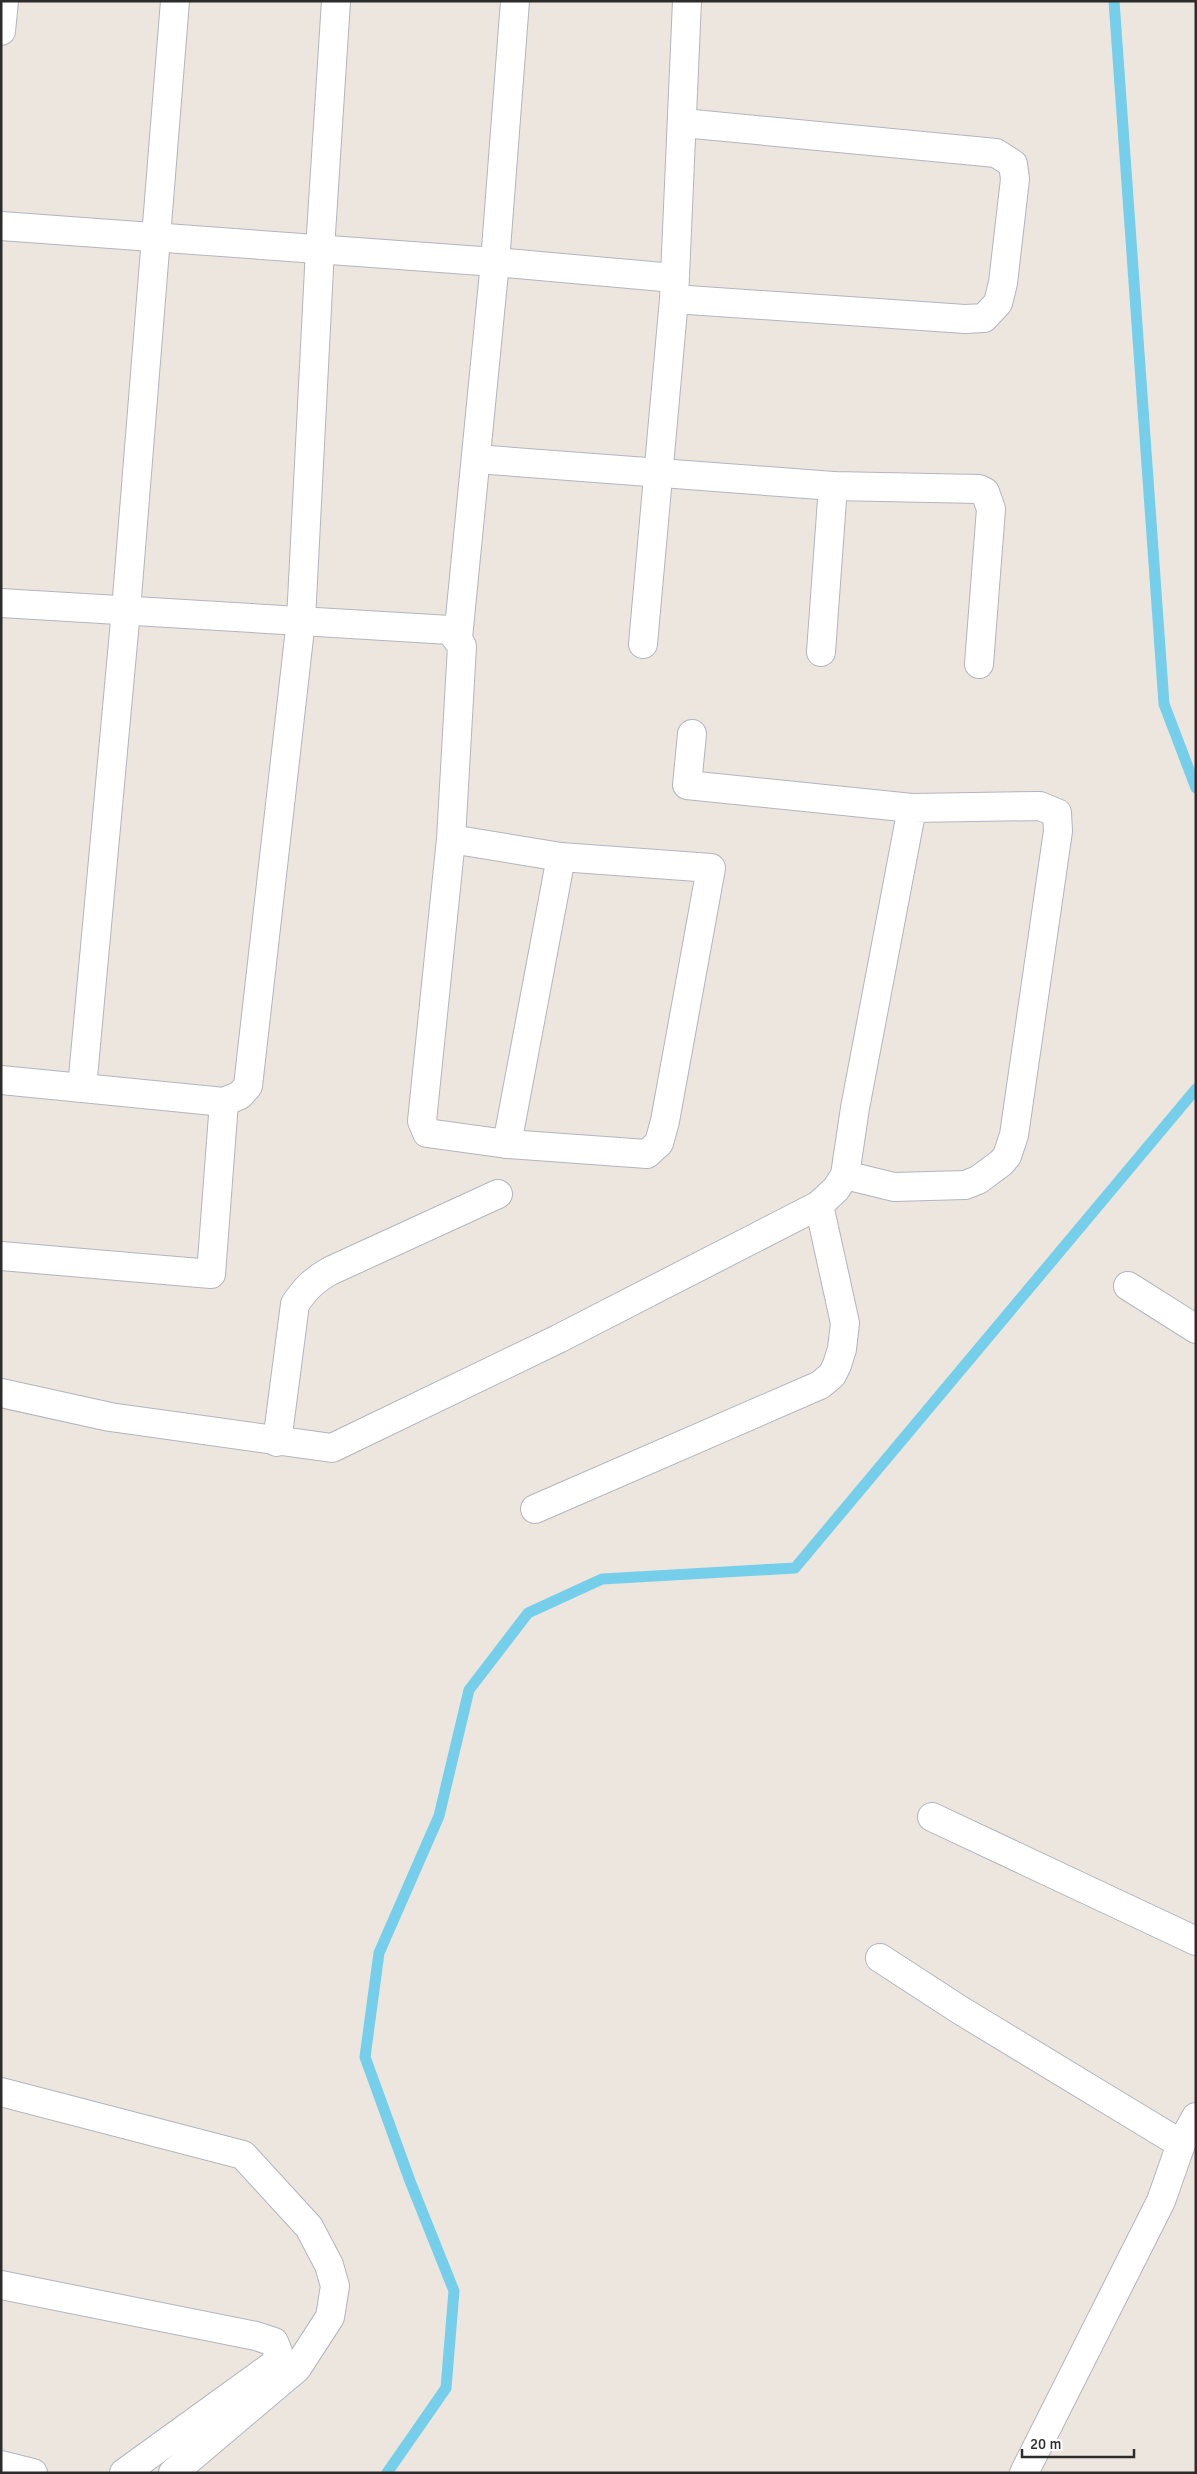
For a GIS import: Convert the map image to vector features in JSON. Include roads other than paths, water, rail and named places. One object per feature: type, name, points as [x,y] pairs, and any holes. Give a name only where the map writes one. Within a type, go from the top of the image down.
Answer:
[{"type":"street","points":[[1,31],[4,1]]},
{"type":"street","points":[[82,1088],[126,610],[174,1]]},
{"type":"street","points":[[1,1080],[224,1102],[240,1095],[248,1086],[301,620],[320,249],[336,1]]},
{"type":"street","points":[[458,638],[495,262],[515,1]]},
{"type":"street","points":[[642,644],[659,474],[674,289],[684,123],[687,1]]},
{"type":"street","points":[[1,226],[495,262],[674,289],[965,319],[984,318],[998,303],[1003,283],[1015,179],[1013,164],[996,152],[684,123]]},
{"type":"street","points":[[476,459],[833,486],[962,487],[979,489],[985,492],[991,509],[979,664]]},
{"type":"street","points":[[821,652],[833,486]]},
{"type":"street","points":[[1,603],[450,630],[458,638],[462,646],[451,839],[422,1121],[427,1133],[507,1144],[647,1154],[659,1143],[666,1121],[711,868],[561,857],[451,839]]},
{"type":"street","points":[[692,734],[687,785],[912,808],[1040,806],[1057,813],[1058,830],[1014,1135],[1008,1156],[978,1180],[965,1185],[894,1186],[846,1175]]},
{"type":"street","points":[[1,1393],[110,1417],[277,1442],[332,1448],[351,1441],[558,1338],[819,1205],[836,1189],[846,1175],[855,1108],[912,808]]},
{"type":"street","points":[[507,1144],[561,857]]},
{"type":"street","points":[[1,1256],[210,1274],[224,1102]]},
{"type":"street","points":[[277,1442],[295,1304],[304,1291],[315,1279],[330,1271],[498,1194]]},
{"type":"street","points":[[535,1509],[820,1385],[832,1375],[842,1349],[845,1323],[819,1205]]},
{"type":"street","points":[[1128,1286],[1196,1329]]},
{"type":"street","points":[[932,1817],[1196,1941]]},
{"type":"street","points":[[880,1958],[960,2010],[1181,2144]]},
{"type":"street","points":[[1,2092],[243,2155],[309,2227],[329,2265],[335,2286],[330,2317],[297,2368],[173,2473]]},
{"type":"street","points":[[1024,2473],[1161,2201],[1181,2144],[1196,2117]]},
{"type":"street","points":[[1,2285],[256,2336],[274,2342],[278,2352],[276,2363],[124,2473]]},
{"type":"street","points":[[1,2465],[33,2473]]},
{"type":"waterway","points":[[1114,1],[1164,704],[1196,788]]},
{"type":"waterway","points":[[387,2473],[446,2388],[454,2291],[410,2181],[365,2057],[379,1953],[439,1816],[469,1690],[528,1613],[602,1579],[795,1568],[1196,1089]]}]
